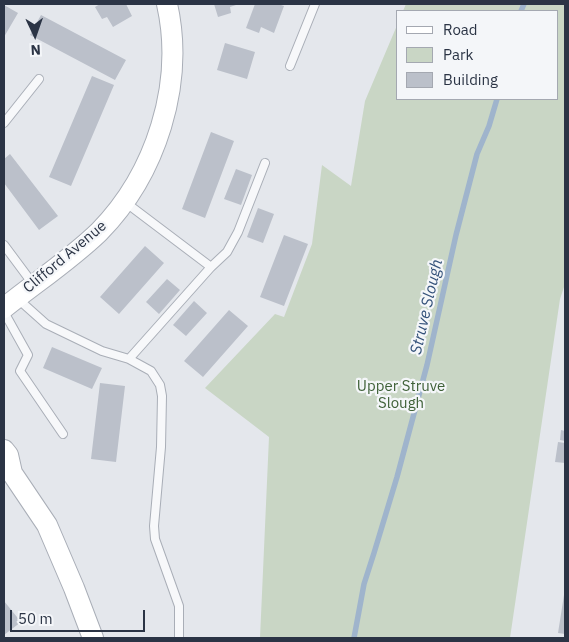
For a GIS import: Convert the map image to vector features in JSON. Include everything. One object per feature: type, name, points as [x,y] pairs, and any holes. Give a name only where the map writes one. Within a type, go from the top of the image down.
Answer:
[{"type":"street","name":"Clifford Avenue","points":[[8,306],[98,232],[125,202],[147,165],[166,106],[170,86],[172,48],[167,4]]},
{"type":"street","points":[[4,450],[8,455],[8,470],[47,525],[74,588],[92,638]]},
{"type":"lane","points":[[290,66],[315,4]]},
{"type":"lane","points":[[4,123],[39,78]]},
{"type":"lane","points":[[129,359],[211,267],[227,252],[233,242],[265,163]]},
{"type":"lane","points":[[125,202],[211,267]]},
{"type":"lane","points":[[4,246],[33,285]]},
{"type":"lane","points":[[8,306],[102,351],[129,359],[151,372],[160,385],[162,396],[161,447],[154,526],[155,539],[179,606],[179,638]]},
{"type":"lane","points":[[8,306],[28,355],[20,371],[63,434]]},
{"type":"green space","name":"Upper Struve Slough","points":[[406,4],[565,4],[565,284],[560,299],[510,638],[260,638],[269,437],[205,388],[275,314],[284,317],[312,244],[322,165],[351,186],[365,101],[396,28],[396,100],[559,100],[559,10],[403,10]]},
{"type":"building","points":[[100,4],[126,4],[132,16],[113,27],[107,17],[102,19],[95,7]]},
{"type":"building","points":[[214,4],[239,4],[230,7],[231,13],[218,17]]},
{"type":"building","points":[[255,4],[278,4],[284,6],[274,33],[261,27],[259,33],[246,28]]},
{"type":"building","points":[[4,5],[18,13],[4,37]]},
{"type":"building","points":[[41,15],[126,60],[115,80],[30,35]]},
{"type":"building","points":[[225,43],[255,52],[247,79],[217,70]]},
{"type":"building","points":[[92,76],[114,85],[71,186],[49,177]]},
{"type":"building","points":[[211,132],[234,141],[205,218],[182,209]]},
{"type":"building","points":[[10,154],[58,216],[39,230],[4,183],[4,159]]},
{"type":"building","points":[[236,169],[252,175],[241,205],[224,199]]},
{"type":"building","points":[[258,208],[274,214],[263,243],[247,237]]},
{"type":"building","points":[[284,235],[308,244],[284,306],[260,297]]},
{"type":"building","points":[[145,246],[164,263],[119,314],[100,297]]},
{"type":"building","points":[[167,279],[180,290],[159,314],[146,302]]},
{"type":"building","points":[[194,301],[207,313],[186,336],[173,325]]},
{"type":"building","points":[[229,310],[248,326],[203,377],[184,361]]},
{"type":"building","points":[[52,347],[102,368],[92,389],[43,368]]},
{"type":"building","points":[[100,383],[125,386],[116,462],[91,459]]},
{"type":"building","points":[[561,430],[565,431],[565,441],[560,440]]},
{"type":"building","points":[[558,442],[565,443],[565,463],[555,462]]},
{"type":"building","points":[[565,595],[565,634],[558,633]]},
{"type":"building","points":[[4,601],[21,622],[4,635]]},
{"type":"waterway","name":"Struve Slough","points":[[521,10],[524,4]]},
{"type":"waterway","name":"Struve Slough","points":[[354,638],[364,584],[397,477],[427,365],[456,235],[477,154],[489,126],[497,100]]}]
